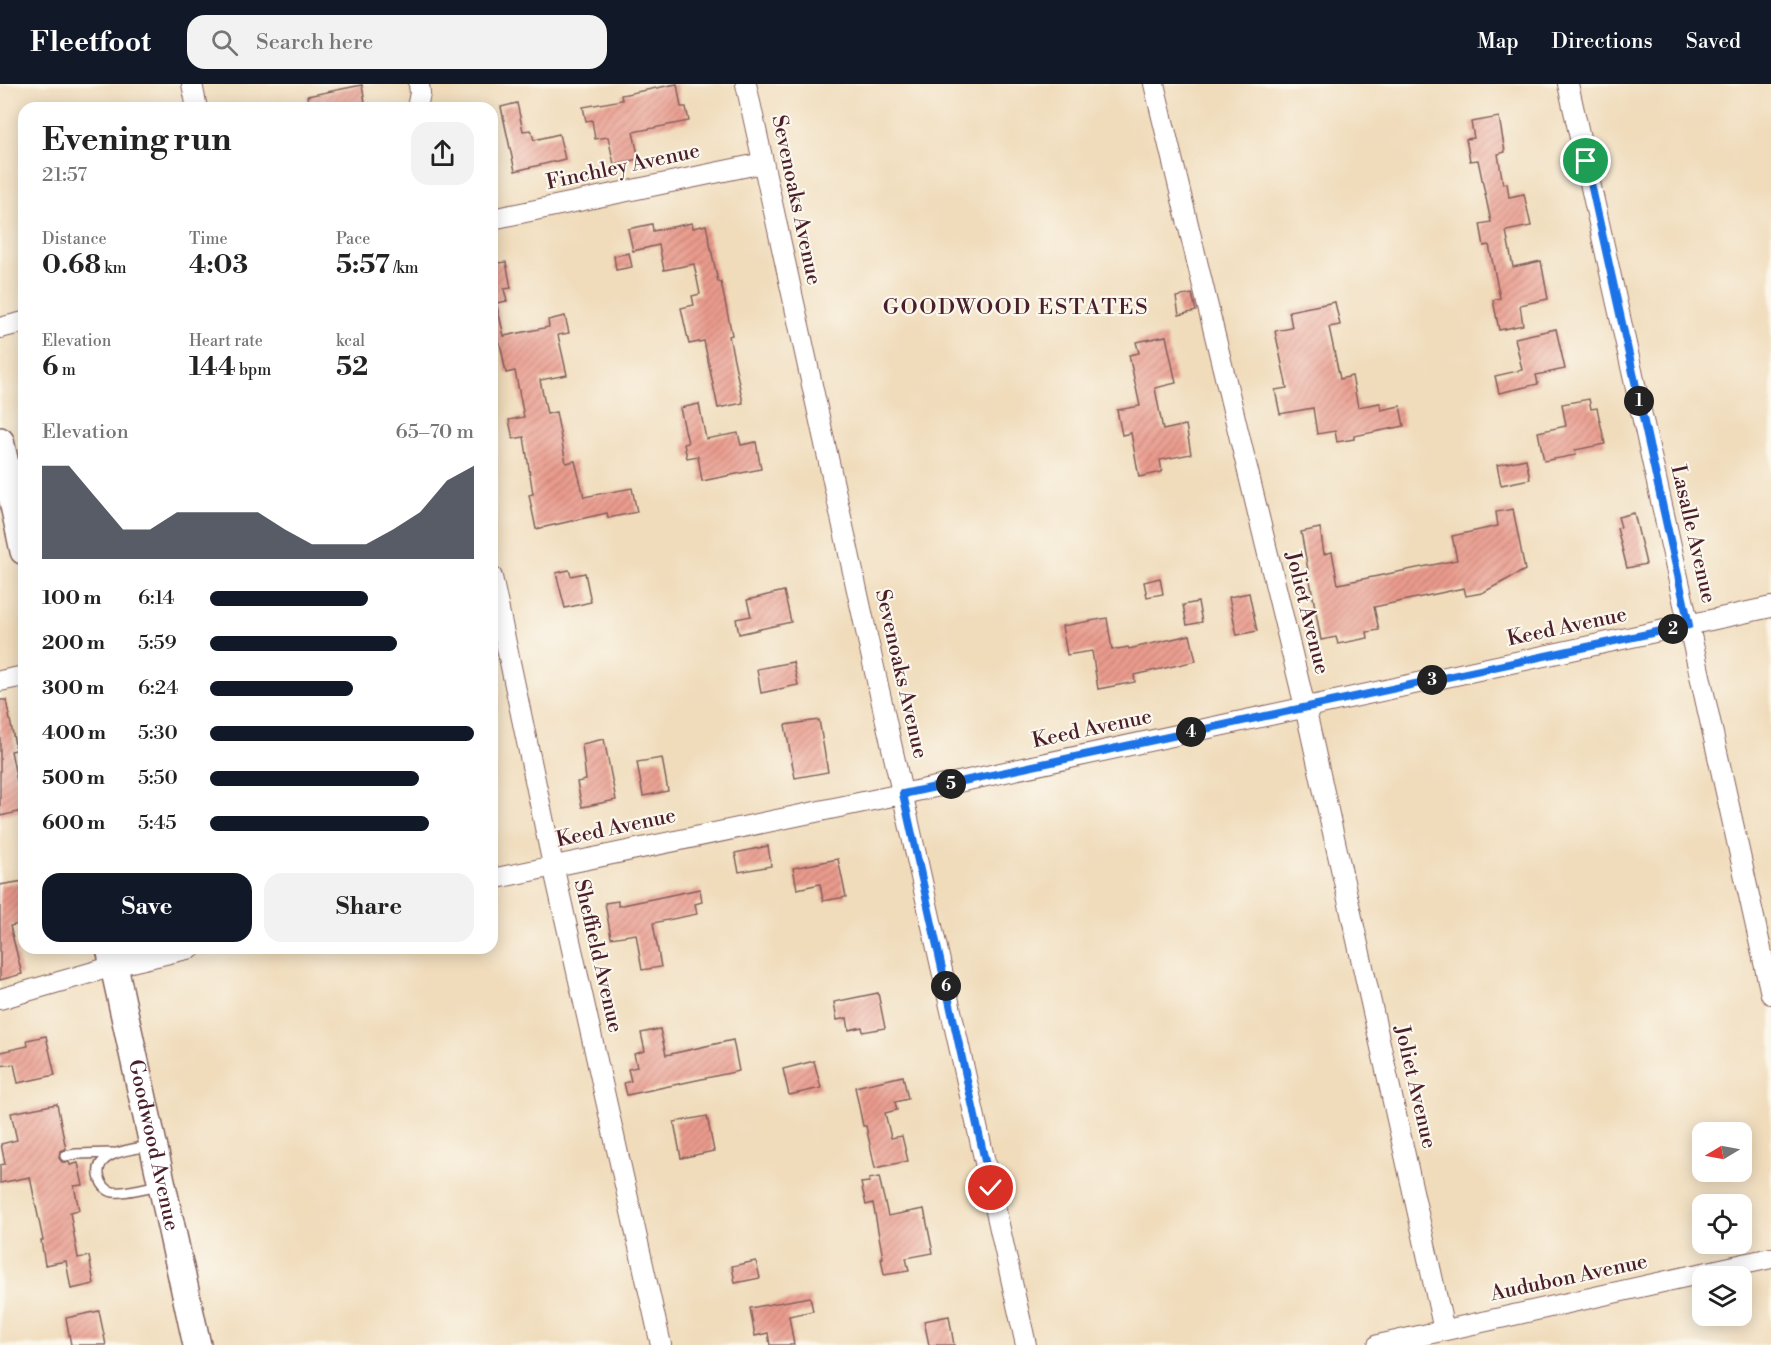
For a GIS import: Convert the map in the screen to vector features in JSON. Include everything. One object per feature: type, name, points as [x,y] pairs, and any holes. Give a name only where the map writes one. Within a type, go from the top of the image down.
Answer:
[{"type":"street","points":[[192,84],[196,102]]},
{"type":"street","points":[[418,84],[420,93],[418,102]]},
{"type":"street","name":"Sevenoaks Avenue","points":[[746,84],[1026,1345]]},
{"type":"street","name":"Joliet Avenue","points":[[1154,84],[1305,707],[1439,1336]]},
{"type":"street","name":"Lasalle Avenue","points":[[1568,84],[1771,994]]},
{"type":"street","name":"Finchley Avenue","points":[[498,218],[763,163]]},
{"type":"street","points":[[0,328],[18,324]]},
{"type":"street","points":[[0,441],[18,524]]},
{"type":"street","name":"Sheffield Avenue","points":[[498,605],[553,865],[661,1345]]},
{"type":"street","name":"Keed Avenue","points":[[498,878],[903,794],[1771,607]]},
{"type":"street","points":[[0,681],[18,677]]},
{"type":"street","points":[[0,999],[112,957],[138,954]]},
{"type":"street","name":"Goodwood Avenue","points":[[112,957],[197,1345]]},
{"type":"street","name":"Audubon Avenue","points":[[1378,1345],[1439,1336],[1771,1258]]},
{"type":"lane","points":[[65,1156],[116,1153],[153,1146]]},
{"type":"lane","points":[[116,1153],[104,1159],[100,1168],[100,1179],[105,1188],[113,1192],[162,1185]]},
{"type":"building","points":[[677,84],[681,107],[686,107],[689,121],[633,132],[639,159],[614,164],[608,137],[595,139],[592,120],[586,121],[583,107],[622,100],[621,95]]},
{"type":"building","points":[[362,85],[365,102],[308,102],[307,96]]},
{"type":"building","points":[[517,103],[523,131],[531,130],[534,140],[559,134],[565,159],[515,171],[501,107]]},
{"type":"building","points":[[1499,117],[1505,152],[1498,154],[1503,184],[1507,183],[1509,197],[1524,194],[1531,226],[1506,231],[1513,267],[1541,261],[1548,299],[1520,305],[1523,325],[1499,330],[1493,300],[1500,298],[1489,245],[1484,246],[1480,224],[1491,222],[1478,160],[1470,161],[1466,139],[1474,138],[1471,122]]},
{"type":"building","points":[[692,223],[693,228],[706,225],[718,282],[721,282],[743,403],[718,408],[704,341],[689,344],[681,308],[694,305],[692,296],[700,294],[694,264],[664,270],[659,245],[633,251],[628,229],[652,224],[653,231]]},
{"type":"building","points":[[629,253],[632,267],[616,270],[614,256]]},
{"type":"building","points":[[506,262],[511,288],[504,289],[507,301],[498,303],[498,263]]},
{"type":"building","points":[[1192,294],[1196,311],[1179,315],[1176,297]]},
{"type":"building","points":[[1335,302],[1340,325],[1329,327],[1340,379],[1352,376],[1358,407],[1380,403],[1381,410],[1400,406],[1404,426],[1354,436],[1354,439],[1337,442],[1335,431],[1317,434],[1313,408],[1280,414],[1275,390],[1287,388],[1275,331],[1292,328],[1289,311]]},
{"type":"building","points":[[498,310],[504,336],[549,327],[548,320],[565,316],[569,333],[558,335],[567,375],[540,380],[547,414],[556,412],[566,463],[575,461],[584,497],[632,488],[637,512],[608,518],[607,513],[536,529],[529,495],[533,494],[524,437],[513,439],[509,420],[524,417],[515,371],[506,373],[500,343],[498,344]]},
{"type":"building","points":[[1556,329],[1565,369],[1536,375],[1538,384],[1499,393],[1495,376],[1522,370],[1515,338]]},
{"type":"building","points":[[1166,336],[1176,383],[1155,388],[1163,430],[1186,425],[1191,454],[1160,460],[1162,472],[1139,477],[1131,433],[1122,435],[1117,410],[1140,406],[1129,355],[1139,353],[1136,342]]},
{"type":"building","points":[[1589,399],[1591,409],[1597,408],[1605,444],[1575,450],[1576,455],[1544,461],[1538,432],[1566,426],[1562,404]]},
{"type":"building","points":[[699,404],[706,439],[738,433],[741,445],[756,442],[761,469],[702,481],[698,456],[687,458],[684,444],[688,443],[680,408]]},
{"type":"building","points":[[1526,459],[1530,479],[1501,485],[1497,465]]},
{"type":"building","points":[[1513,509],[1525,570],[1482,593],[1466,596],[1464,588],[1374,607],[1379,630],[1367,632],[1368,638],[1338,644],[1336,637],[1321,640],[1301,532],[1320,528],[1324,554],[1332,552],[1338,584],[1457,560],[1452,536],[1498,526],[1496,512]]},
{"type":"building","points":[[1634,513],[1646,564],[1627,568],[1617,528],[1621,527],[1618,517]]},
{"type":"building","points":[[569,570],[571,576],[585,573],[591,602],[565,608],[556,573]]},
{"type":"building","points":[[1160,578],[1163,594],[1147,597],[1144,582]]},
{"type":"building","points":[[784,591],[791,622],[739,634],[736,619],[751,616],[747,600]]},
{"type":"building","points":[[1249,593],[1257,631],[1237,635],[1229,597]]},
{"type":"building","points":[[1198,602],[1202,622],[1187,625],[1183,605]]},
{"type":"building","points":[[1107,618],[1112,650],[1128,647],[1129,649],[1190,635],[1196,661],[1134,675],[1135,682],[1098,689],[1092,651],[1067,655],[1062,626]]},
{"type":"building","points":[[793,662],[798,685],[761,693],[757,669]]},
{"type":"building","points":[[0,700],[6,700],[16,750],[11,751],[18,786],[18,812],[0,816]]},
{"type":"building","points":[[819,720],[828,772],[795,778],[785,725]]},
{"type":"building","points":[[604,739],[616,800],[582,807],[577,782],[586,780],[582,744]]},
{"type":"building","points":[[662,758],[668,791],[643,796],[637,762]]},
{"type":"building","points":[[768,846],[771,866],[739,872],[735,853]]},
{"type":"building","points":[[838,859],[846,897],[823,901],[820,884],[797,889],[793,868]]},
{"type":"building","points":[[18,882],[18,924],[10,926],[22,974],[0,980],[0,885]]},
{"type":"building","points":[[700,889],[702,902],[695,904],[697,914],[653,923],[661,967],[642,970],[636,934],[611,938],[605,903],[618,901],[618,906]]},
{"type":"building","points":[[878,993],[885,1028],[863,1032],[862,1027],[849,1030],[847,1018],[837,1020],[834,1002]]},
{"type":"building","points":[[660,1029],[666,1055],[733,1040],[739,1071],[627,1095],[624,1083],[631,1081],[628,1069],[637,1067],[634,1054],[645,1051],[641,1033]]},
{"type":"building","points":[[46,1036],[55,1075],[18,1083],[14,1064],[0,1066],[0,1052],[28,1046],[27,1040]]},
{"type":"building","points":[[814,1061],[821,1088],[789,1095],[783,1069]]},
{"type":"building","points":[[903,1076],[908,1099],[895,1102],[897,1110],[885,1113],[891,1138],[902,1136],[908,1161],[875,1168],[855,1087]]},
{"type":"building","points":[[57,1104],[66,1149],[60,1151],[59,1158],[62,1162],[69,1162],[70,1165],[78,1163],[83,1185],[74,1186],[79,1210],[70,1212],[78,1258],[89,1256],[94,1284],[71,1289],[66,1261],[45,1265],[41,1240],[43,1240],[30,1177],[0,1183],[0,1165],[5,1164],[1,1144],[17,1140],[11,1113]]},
{"type":"building","points":[[707,1116],[714,1151],[681,1158],[674,1122]]},
{"type":"building","points":[[879,1177],[888,1216],[924,1209],[933,1253],[906,1258],[909,1271],[884,1275],[873,1203],[866,1205],[861,1183]]},
{"type":"building","points":[[756,1261],[760,1278],[735,1283],[732,1266]]},
{"type":"building","points":[[810,1297],[813,1311],[789,1316],[794,1345],[770,1345],[768,1333],[755,1336],[750,1308]]},
{"type":"building","points":[[99,1311],[106,1345],[71,1345],[66,1318]]},
{"type":"building","points":[[949,1316],[954,1345],[929,1345],[924,1321]]},
{"type":"district","name":"GOODWOOD ESTATES","points":[[1016,307]]},
{"type":"route","points":[[991,1188],[903,794],[1689,625],[1586,161]]}]
